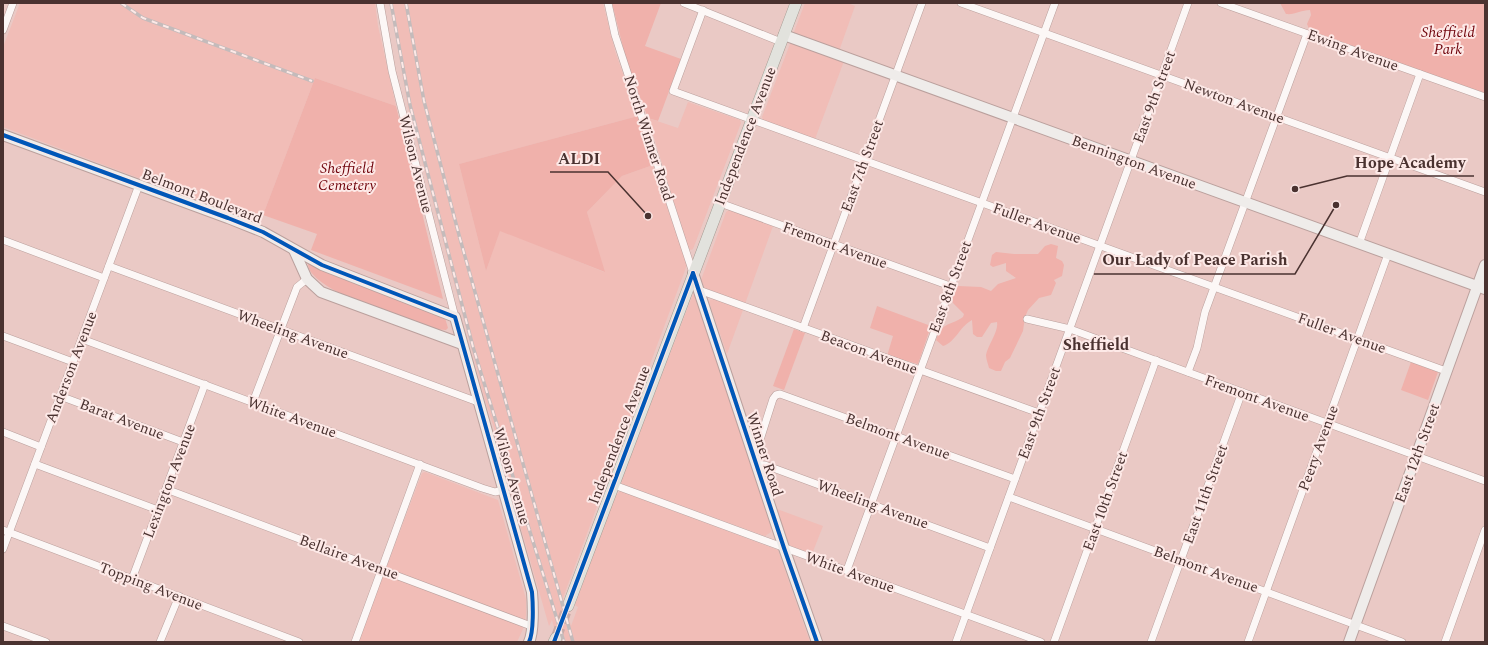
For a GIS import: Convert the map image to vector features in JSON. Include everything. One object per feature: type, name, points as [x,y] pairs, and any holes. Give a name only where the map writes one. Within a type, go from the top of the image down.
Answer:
[{"type":"main road","name":"Independence Avenue","points":[[568,606],[796,3]]},
{"type":"main road","name":"Bennington Avenue","points":[[782,38],[896,75],[1481,288]]},
{"type":"main road","name":"Belmont Boulevard","points":[[3,135],[263,232],[322,265],[455,317]]},
{"type":"main road","points":[[294,250],[307,280],[321,292],[462,344]]},
{"type":"main road","name":"East 12th Street","points":[[1349,642],[1446,371],[1481,288],[1485,265]]},
{"type":"main road","name":"Winner Road","points":[[693,273],[784,548],[817,642]]},
{"type":"main road","name":"Wilson Avenue","points":[[455,317],[532,592],[534,612],[531,626],[532,638],[529,642]]},
{"type":"main road","name":"Wilson Avenue","points":[[521,642],[531,626]]},
{"type":"street","points":[[3,30],[13,3]]},
{"type":"street","name":"Wilson Avenue","points":[[380,3],[392,71],[455,317]]},
{"type":"street","name":"North Winner Road","points":[[608,3],[615,35],[693,273]]},
{"type":"street","name":"Bennington Avenue","points":[[684,3],[782,38]]},
{"type":"street","name":"East 7th Street","points":[[803,328],[922,3]]},
{"type":"street","name":"Newton Avenue","points":[[961,3],[1485,192]]},
{"type":"street","name":"East 8th Street","points":[[847,570],[1055,3]]},
{"type":"street","name":"East 9th Street","points":[[956,642],[1188,3]]},
{"type":"street","name":"Ewing Avenue","points":[[1221,3],[1485,97]]},
{"type":"street","name":"Fuller Avenue","points":[[703,10],[673,91],[1446,371]]},
{"type":"street","points":[[1188,372],[1197,348],[1202,321],[1214,287],[1276,116],[1308,34]]},
{"type":"street","points":[[1359,244],[1420,74]]},
{"type":"street","name":"Anderson Avenue","points":[[3,549],[6,531],[35,464],[139,185]]},
{"type":"street","name":"Fremont Avenue","points":[[720,203],[950,286]]},
{"type":"street","points":[[3,240],[104,278]]},
{"type":"street","name":"Peery Avenue","points":[[1248,642],[1388,254]]},
{"type":"street","name":"Wheeling Avenue","points":[[109,266],[478,402]]},
{"type":"street","points":[[253,402],[297,287],[301,282],[307,280]]},
{"type":"street","name":"Beacon Avenue","points":[[699,290],[1039,413]]},
{"type":"street","name":"Fremont Avenue","points":[[1027,319],[1070,329],[1485,481]]},
{"type":"street","points":[[3,336],[73,362]]},
{"type":"street","name":"White Avenue","points":[[82,339],[482,488],[495,492],[503,490]]},
{"type":"street","name":"East 10th Street","points":[[1054,642],[1156,360]]},
{"type":"street","name":"Lexington Avenue","points":[[132,579],[205,384]]},
{"type":"street","name":"East 11th Street","points":[[1151,642],[1242,392]]},
{"type":"street","name":"Belmont Avenue","points":[[751,448],[760,440],[773,399],[776,395],[780,394],[1015,479]]},
{"type":"street","name":"Barat Avenue","points":[[60,396],[183,442]]},
{"type":"street","points":[[3,432],[41,447]]},
{"type":"street","points":[[35,464],[158,510]]},
{"type":"street","points":[[355,642],[420,464]]},
{"type":"street","name":"Wheeling Avenue","points":[[756,464],[765,464],[990,548]]},
{"type":"street","name":"White Avenue","points":[[614,485],[1041,642]]},
{"type":"street","name":"Bellaire Avenue","points":[[166,489],[531,626]]},
{"type":"street","name":"Belmont Avenue","points":[[1009,496],[1402,642]]},
{"type":"street","points":[[1445,642],[1485,530]]},
{"type":"street","name":"Topping Avenue","points":[[6,531],[299,642]]},
{"type":"street","points":[[160,642],[178,596]]},
{"type":"street","points":[[3,626],[46,642]]},
{"type":"shaded area","points":[[20,3],[375,3],[378,26],[396,106],[315,78],[259,223],[3,127],[3,47]]},
{"type":"shaded area","points":[[390,3],[603,3],[615,51],[638,116],[459,164],[486,271],[500,230],[604,272],[587,212],[622,176],[653,165],[687,265],[563,598],[571,626],[578,607],[575,605],[615,496],[620,491],[778,550],[810,642],[558,642],[552,620],[549,626],[518,518],[522,516],[485,400],[454,283],[408,107]]},
{"type":"shaded area","points":[[805,3],[848,3],[855,6],[839,51],[795,35],[794,32]]},
{"type":"shaded area","points":[[792,43],[844,61],[815,139],[763,120],[762,117],[790,44]]},
{"type":"shaded area","points":[[688,102],[740,120],[741,123],[693,249],[691,250],[688,248],[648,118],[678,128]]},
{"type":"shaded area","points":[[729,210],[773,226],[745,304],[705,288],[701,280],[726,212]]},
{"type":"shaded area","points":[[693,294],[695,296],[771,527],[771,532],[765,536],[622,484],[621,481]]},
{"type":"shaded area","points":[[714,299],[743,310],[727,354],[709,302],[710,300]]},
{"type":"shaded area","points":[[425,472],[498,500],[526,599],[526,615],[523,629],[517,642],[358,642],[422,473]]},
{"type":"shaded area","points":[[777,509],[823,526],[812,554],[791,546],[788,543]]},
{"type":"green space","points":[[612,3],[661,3],[645,46],[681,59],[658,121],[648,118],[627,63]]},
{"type":"green space","name":"Sheffield Park","points":[[1280,3],[1485,3],[1485,93],[1311,33],[1307,24],[1311,15],[1310,10],[1286,14]]},
{"type":"green space","name":"Sheffield Cemetery","points":[[315,78],[396,106],[443,299],[311,250],[317,234],[263,215]]},
{"type":"green space","points":[[638,116],[653,165],[622,176],[587,212],[605,272],[500,231],[486,271],[459,164]]},
{"type":"green space","points":[[1051,244],[1058,246],[1056,258],[1062,261],[1064,265],[1062,276],[1054,280],[1056,283],[1051,295],[1039,298],[1028,310],[1025,317],[1023,331],[1010,358],[1005,362],[1001,371],[996,371],[989,368],[986,357],[987,351],[995,334],[997,322],[991,323],[982,337],[977,337],[973,334],[972,320],[964,326],[947,344],[943,346],[936,340],[938,334],[944,327],[963,317],[964,314],[953,303],[952,298],[958,286],[981,287],[991,291],[998,284],[1016,278],[1006,271],[1006,263],[993,267],[990,265],[992,255],[996,252],[1038,254],[1045,246]]},
{"type":"green space","points":[[308,263],[327,273],[445,318],[448,328],[446,330],[433,329],[383,312],[341,294],[324,284],[312,273]]},
{"type":"green space","points":[[877,306],[931,326],[918,364],[887,356],[893,336],[870,328]]},
{"type":"green space","points":[[794,329],[805,333],[784,390],[773,386]]},
{"type":"green space","points":[[1411,362],[1438,372],[1428,400],[1401,390]]},
{"type":"tunnel","points":[[556,638],[568,606]]},
{"type":"railway","points":[[121,3],[143,18],[312,81]]},
{"type":"railway","points":[[391,3],[410,105],[473,347],[564,642]]},
{"type":"railway","points":[[406,3],[424,101],[459,235],[573,642]]},
{"type":"cycle path","points":[[3,135],[263,232],[322,265],[455,317],[532,592],[533,610],[531,637],[529,642]]},
{"type":"cycle path","points":[[693,273],[784,548],[817,642]]},
{"type":"cycle path","points":[[554,642],[693,273]]},
{"type":"place","name":"Hope Academy","points":[[1295,189]]},
{"type":"place","name":"Our Lady of Peace Parish","points":[[1336,205]]},
{"type":"place","name":"ALDI","points":[[648,216]]},
{"type":"district","name":"Sheffield","points":[[1096,344]]}]
